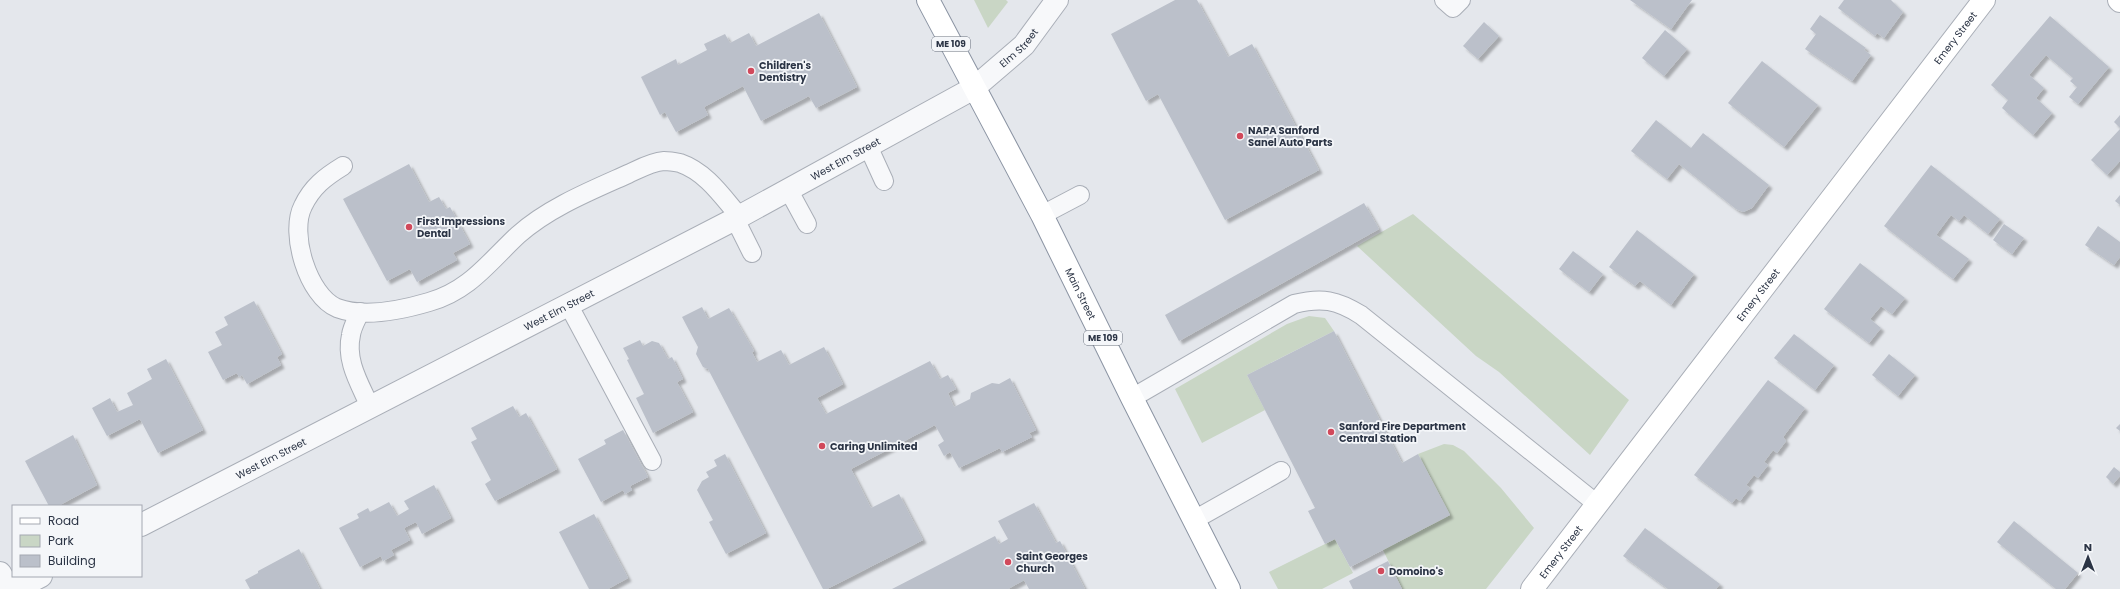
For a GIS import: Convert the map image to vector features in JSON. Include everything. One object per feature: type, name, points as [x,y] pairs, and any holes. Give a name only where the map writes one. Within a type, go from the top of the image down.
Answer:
[{"type":"main road","name":"Main Street","points":[[928,0],[1042,215],[1132,398],[1229,589]]},
{"type":"main road","name":"Emery Street","points":[[1532,589],[1984,0]]},
{"type":"street","name":"Elm Street","points":[[974,88],[1024,45],[1057,0]]},
{"type":"street","name":"West Elm Street","points":[[142,523],[737,217],[974,88]]},
{"type":"street","points":[[0,573],[9,589]]},
{"type":"street","points":[[16,589],[39,577]]},
{"type":"lane","points":[[1444,0],[1453,8],[1461,0]]},
{"type":"lane","points":[[868,146],[884,181]]},
{"type":"lane","points":[[343,166],[322,179],[311,191],[302,207],[298,223],[298,235],[308,275],[315,290],[324,300],[335,307],[347,311],[378,312],[430,302],[461,290],[534,221],[595,188],[652,164],[664,161],[678,163],[696,170],[712,185],[737,217],[752,253]]},
{"type":"lane","points":[[788,189],[806,224]]},
{"type":"lane","points":[[1042,215],[1080,195]]},
{"type":"lane","points":[[1132,398],[1294,304],[1311,300],[1328,300],[1344,304],[1361,315],[1597,504]]},
{"type":"lane","points":[[568,304],[652,461]]},
{"type":"lane","points":[[360,312],[351,335],[349,354],[355,374],[370,407]]},
{"type":"lane","points":[[1194,520],[1281,471]]},
{"type":"green space","points":[[974,0],[1006,0],[1008,2],[988,28]]},
{"type":"green space","points":[[1413,214],[1629,400],[1590,455],[1499,372],[1476,356],[1357,246]]},
{"type":"green space","points":[[1309,316],[1325,318],[1334,331],[1247,375],[1265,410],[1202,443],[1175,389],[1287,324]]},
{"type":"green space","points":[[1444,444],[1453,445],[1464,451],[1501,488],[1534,528],[1486,589],[1402,589],[1383,550],[1450,515],[1418,454]]},
{"type":"green space","points":[[1335,539],[1353,573],[1322,589],[1278,589],[1269,572]]},
{"type":"building","name":"NAPA Sanford Sanel Auto Parts","points":[[1175,0],[1197,0],[1228,57],[1252,44],[1319,170],[1225,220],[1158,94],[1146,101],[1111,34]]},
{"type":"building","points":[[1630,0],[1692,0],[1671,29]]},
{"type":"building","points":[[1844,0],[1891,0],[1903,12],[1884,38],[1877,33],[1875,36],[1838,8]]},
{"type":"building","name":"Children's Dentistry","points":[[819,13],[857,87],[816,108],[809,96],[761,121],[743,86],[704,107],[708,115],[676,132],[665,112],[660,115],[641,77],[676,59],[678,65],[707,50],[704,44],[725,34],[730,43],[749,33],[756,46]]},
{"type":"building","points":[[1820,15],[1866,48],[1864,50],[1871,55],[1852,81],[1805,49],[1816,34],[1810,29]]},
{"type":"building","points":[[2050,16],[2109,67],[2078,104],[2069,97],[2077,87],[2070,81],[2073,78],[2046,55],[2029,75],[2044,88],[2036,98],[2052,113],[2033,135],[2002,108],[2008,100],[1991,85]]},
{"type":"building","points":[[1484,22],[1499,36],[1478,59],[1463,46]]},
{"type":"building","points":[[1665,30],[1687,49],[1664,76],[1642,58]]},
{"type":"building","points":[[1762,61],[1818,105],[1784,147],[1728,103]]},
{"type":"building","points":[[2120,115],[2120,128],[2114,122]]},
{"type":"building","points":[[1656,120],[1691,148],[1703,133],[1769,185],[1752,208],[1743,212],[1736,209],[1679,164],[1667,179],[1631,151]]},
{"type":"building","points":[[2120,129],[2120,161],[2107,175],[2091,160]]},
{"type":"building","name":"First Impressions Dental","points":[[409,164],[429,202],[439,197],[446,209],[450,207],[470,244],[453,253],[457,260],[417,282],[410,269],[387,281],[343,199]]},
{"type":"building","points":[[1931,165],[2000,219],[1988,234],[1964,215],[1959,221],[1951,215],[1936,235],[1969,259],[1953,279],[1884,226]]},
{"type":"building","points":[[2120,195],[2120,205],[2115,201]]},
{"type":"building","points":[[1364,203],[1379,229],[1179,341],[1165,315]]},
{"type":"building","points":[[2004,224],[2024,238],[2012,254],[1993,240]]},
{"type":"building","points":[[2098,226],[2120,242],[2120,257],[2114,265],[2085,245]]},
{"type":"building","points":[[1637,230],[1694,274],[1671,305],[1640,281],[1635,286],[1609,267]]},
{"type":"building","points":[[1573,251],[1603,274],[1589,292],[1559,269]]},
{"type":"building","points":[[1860,263],[1905,298],[1892,314],[1881,306],[1870,319],[1881,328],[1869,343],[1824,309]]},
{"type":"building","points":[[254,301],[282,354],[277,357],[281,365],[247,384],[242,375],[239,377],[237,373],[223,380],[208,352],[222,345],[215,332],[228,325],[224,317]]},
{"type":"building","name":"Caring Unlimited","points":[[702,307],[708,319],[729,308],[754,351],[752,352],[757,362],[781,350],[789,365],[824,347],[843,384],[817,398],[826,414],[930,361],[940,379],[948,375],[956,389],[948,393],[954,407],[970,399],[971,393],[992,383],[999,384],[1010,378],[1036,430],[1029,433],[1032,437],[1002,452],[1000,448],[959,468],[950,452],[944,456],[938,445],[944,441],[935,425],[851,469],[871,508],[899,494],[923,540],[827,589],[823,589],[708,369],[703,367],[696,354],[698,347],[682,317]]},
{"type":"building","name":"Sanford Fire Department Central Station","points":[[1334,331],[1402,463],[1418,454],[1450,515],[1350,567],[1335,539],[1325,544],[1308,511],[1315,508],[1247,375]]},
{"type":"building","points":[[1794,334],[1834,365],[1815,390],[1774,358]]},
{"type":"building","points":[[640,340],[643,346],[652,341],[659,343],[668,359],[672,357],[683,379],[677,382],[693,412],[653,433],[636,398],[644,394],[627,360],[629,359],[623,348]]},
{"type":"building","points":[[1889,354],[1915,375],[1898,396],[1872,375]]},
{"type":"building","points":[[166,359],[203,430],[158,453],[140,419],[107,436],[92,408],[110,398],[117,412],[133,405],[127,393],[152,379],[147,369]]},
{"type":"building","points":[[1768,380],[1805,408],[1783,437],[1786,441],[1777,453],[1773,450],[1764,462],[1768,465],[1758,478],[1754,475],[1746,485],[1750,488],[1740,501],[1736,498],[1732,503],[1694,475]]},
{"type":"building","points":[[513,406],[519,417],[526,413],[557,469],[495,501],[485,484],[491,480],[471,442],[477,439],[471,428]]},
{"type":"building","points":[[2120,424],[2120,431],[2116,428]]},
{"type":"building","points":[[623,430],[648,477],[630,486],[632,490],[625,494],[623,490],[601,502],[578,459],[606,444],[604,440]]},
{"type":"building","points":[[73,435],[97,485],[60,505],[48,505],[25,461]]},
{"type":"building","points":[[725,454],[766,533],[726,554],[709,522],[713,520],[697,490],[702,481],[709,477],[706,472],[717,466],[714,460]]},
{"type":"building","points":[[2114,467],[2120,472],[2120,476],[2113,484],[2106,477]]},
{"type":"building","points":[[434,485],[451,518],[422,534],[416,522],[404,528],[410,540],[391,550],[394,555],[383,561],[381,556],[360,567],[339,528],[359,518],[357,514],[368,508],[370,512],[389,502],[397,516],[409,509],[404,501]]},
{"type":"building","name":"Saint Georges Church","points":[[1034,503],[1056,543],[1060,541],[1085,589],[1029,589],[1024,580],[1008,589],[892,589],[995,536],[999,544],[1008,539],[998,521]]},
{"type":"building","points":[[594,514],[628,578],[608,589],[589,589],[559,532]]},
{"type":"building","points":[[2014,521],[2078,573],[2065,589],[2056,589],[1997,542]]},
{"type":"building","points":[[1645,528],[1720,584],[1716,589],[1668,589],[1623,556]]},
{"type":"building","points":[[299,549],[320,589],[250,589],[245,580],[258,573],[258,571]]},
{"type":"building","name":"Domoino's","points":[[1388,561],[1402,589],[1353,589],[1349,581]]},
{"type":"place","name":"Children's Dentistry","points":[[751,71]]},
{"type":"place","name":"NAPA Sanford Sanel Auto Parts","points":[[1240,136]]},
{"type":"place","name":"First Impressions Dental","points":[[409,227]]},
{"type":"place","name":"Sanford Fire Department Central Station","points":[[1331,432]]},
{"type":"place","name":"Caring Unlimited","points":[[822,446]]},
{"type":"place","name":"Saint Georges Church","points":[[1008,562]]},
{"type":"place","name":"Domoino's","points":[[1381,571]]}]
